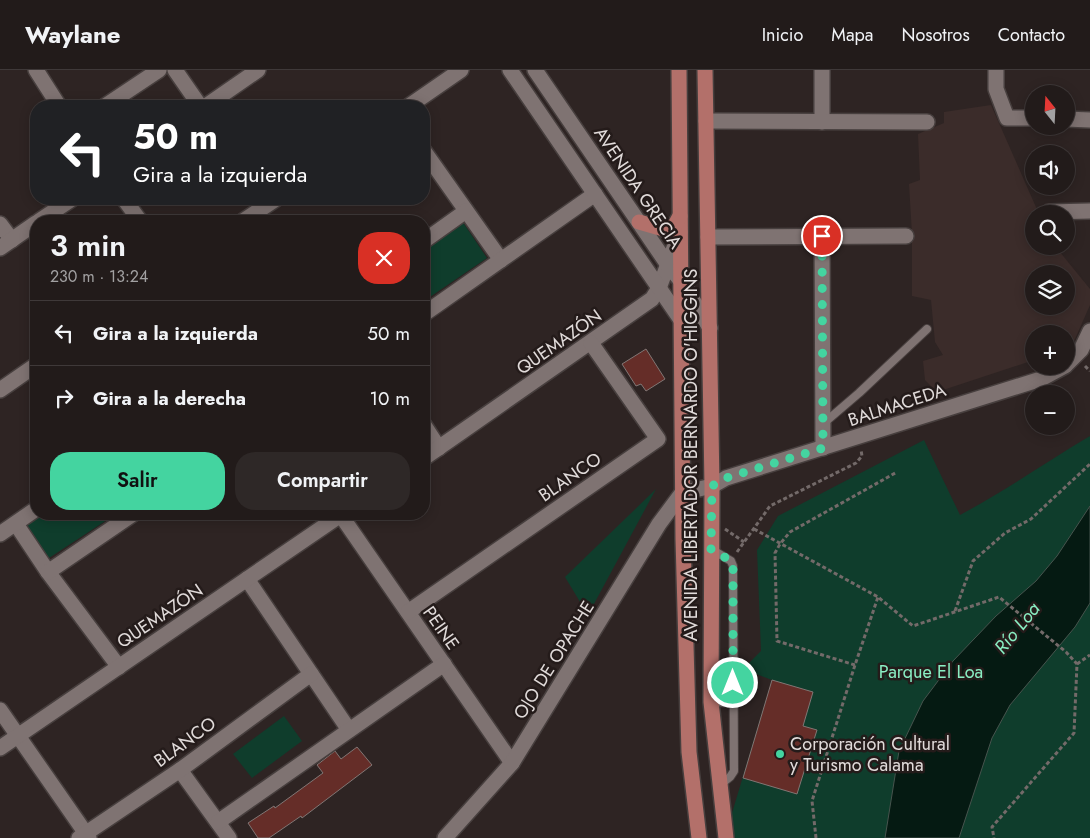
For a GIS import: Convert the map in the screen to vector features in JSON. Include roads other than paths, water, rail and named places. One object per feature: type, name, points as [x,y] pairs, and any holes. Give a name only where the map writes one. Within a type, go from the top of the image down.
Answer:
[{"type":"main road","name":"AVENIDA LIBERTADOR BERNARDO O'HIGGINS","points":[[679,70],[682,493],[690,752],[699,838]]},
{"type":"main road","name":"AVENIDA LIBERTADOR BERNARDO O'HIGGINS","points":[[705,70],[712,486],[711,702],[726,838]]},
{"type":"main road","points":[[639,222],[667,230],[680,223]]},
{"type":"street","points":[[36,70],[55,100]]},
{"type":"street","points":[[114,100],[158,70]]},
{"type":"street","points":[[175,70],[196,100]]},
{"type":"street","points":[[215,100],[258,70]]},
{"type":"street","points":[[418,100],[461,70]]},
{"type":"street","points":[[510,70],[681,320]]},
{"type":"street","name":"AVENIDA GRECIA","points":[[535,70],[668,265],[681,281],[710,328]]},
{"type":"street","points":[[822,70],[822,122]]},
{"type":"street","points":[[996,70],[996,90],[1007,118],[1025,118]]},
{"type":"street","points":[[1075,119],[1090,120]]},
{"type":"street","points":[[706,121],[927,122]]},
{"type":"street","points":[[430,160],[501,260]]},
{"type":"street","points":[[430,310],[595,194]]},
{"type":"street","points":[[48,215],[63,205]]},
{"type":"street","points":[[251,215],[264,205]]},
{"type":"street","points":[[430,237],[466,211]]},
{"type":"street","points":[[1075,211],[1090,211]]},
{"type":"street","name":"QUEMAZÓN","points":[[430,454],[592,343],[652,299],[660,288],[680,223]]},
{"type":"street","points":[[0,224],[6,244],[30,228]]},
{"type":"street","points":[[822,236],[823,448]]},
{"type":"street","points":[[708,237],[906,236]]},
{"type":"street","name":"BALMACEDA","points":[[1075,356],[1081,350],[1090,332]]},
{"type":"street","name":"BLANCO","points":[[408,612],[658,439],[592,343]]},
{"type":"street","points":[[0,390],[30,369]]},
{"type":"street","name":"BALMACEDA","points":[[682,493],[712,486],[726,478],[1047,375]]},
{"type":"street","points":[[430,434],[439,448]]},
{"type":"street","name":"OJO DE OPACHE","points":[[445,838],[512,763],[658,524],[682,493]]},
{"type":"street","points":[[0,534],[30,514]]},
{"type":"street","points":[[48,572],[124,520]]},
{"type":"street","name":"QUEMAZÓN","points":[[0,748],[332,520]]},
{"type":"street","name":"PEINE","points":[[345,520],[512,763]]},
{"type":"street","points":[[16,524],[48,572],[119,667]]},
{"type":"street","points":[[247,579],[349,730]]},
{"type":"street","points":[[218,822],[444,664]]},
{"type":"street","name":"BLANCO","points":[[84,836],[180,770],[310,674]]},
{"type":"street","points":[[0,710],[84,836]]},
{"type":"street","points":[[180,770],[230,838]]},
{"type":"lane","points":[[823,424],[927,329]]},
{"type":"lane","points":[[711,549],[731,561],[733,566],[734,771],[720,786]]},
{"type":"lane","points":[[711,702],[733,703]]},
{"type":"water","name":"Río Loa","points":[[1090,506],[1090,603],[1075,627],[1010,705],[992,738],[959,838],[885,838],[899,751],[923,701],[953,661],[996,616],[1036,581],[1057,556]]},
{"type":"place","name":"Corporación Cultural y Turismo Calama","points":[[780,754]]},
{"type":"park label","name":"Parque El Loa","points":[[931,672]]}]
